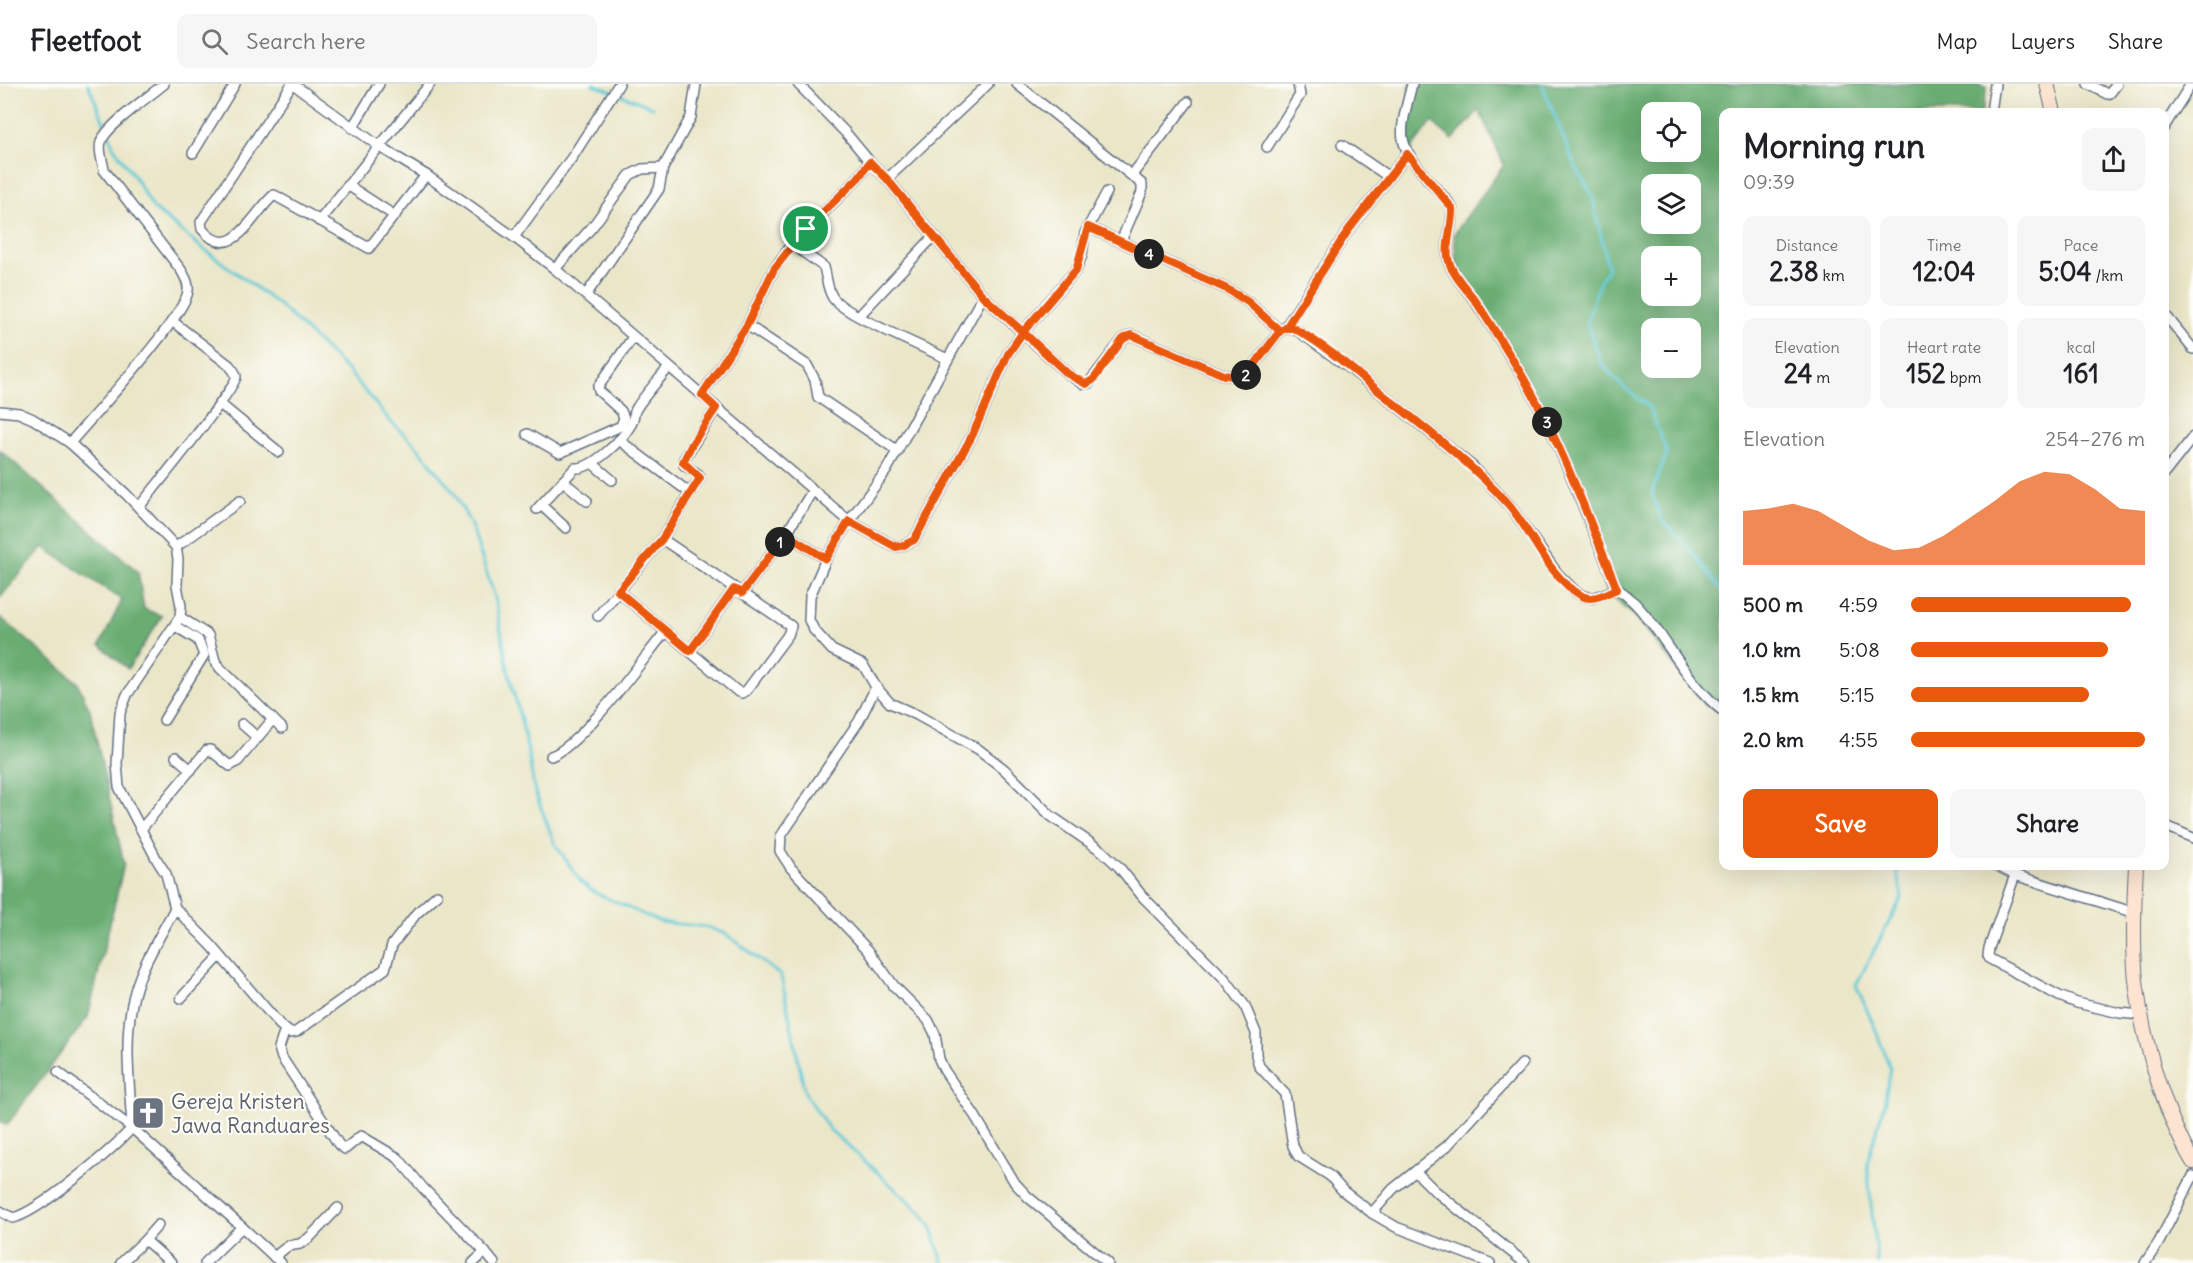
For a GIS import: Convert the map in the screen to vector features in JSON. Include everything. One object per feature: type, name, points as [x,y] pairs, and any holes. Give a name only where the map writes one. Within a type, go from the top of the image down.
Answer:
[{"type":"street","points":[[193,153],[236,84]]},
{"type":"street","points":[[426,175],[369,248],[273,195],[239,235],[230,240],[213,239],[202,228],[201,222],[293,84],[352,128],[426,175],[514,237],[586,295],[849,521],[896,547],[914,540],[972,436],[1008,354],[1023,332],[1076,270],[1088,227],[1107,192]]},
{"type":"street","points":[[352,128],[379,84]]},
{"type":"street","points":[[319,221],[430,84]]},
{"type":"street","points":[[514,237],[573,156],[619,84]]},
{"type":"street","points":[[586,295],[659,189],[663,168],[692,117],[696,84]]},
{"type":"street","points":[[887,179],[988,84]]},
{"type":"street","points":[[1017,84],[1132,175],[1143,188],[1121,242]]},
{"type":"street","points":[[1267,147],[1300,95],[1298,84]]},
{"type":"street","points":[[1412,84],[1403,121],[1402,138],[1407,154],[1452,208],[1451,233],[1447,246],[1452,271],[1476,302],[1523,378],[1557,441],[1617,589],[1639,608],[1698,688],[1719,707]]},
{"type":"street","points":[[1992,108],[1995,84]]},
{"type":"street","points":[[2047,84],[2053,108]]},
{"type":"street","points":[[2088,84],[2107,94],[2117,84]]},
{"type":"street","points":[[2169,118],[2191,84]]},
{"type":"street","points":[[70,443],[172,321],[188,293],[187,280],[104,170],[101,142],[111,128],[161,85]]},
{"type":"street","points":[[803,86],[887,179],[983,296],[1068,374],[1086,384],[1093,380],[1123,339],[1131,335],[1224,375],[1241,377],[1253,367],[1283,329],[1347,232],[1407,154]]},
{"type":"street","points":[[1132,175],[1188,102]]},
{"type":"street","points":[[1342,145],[1389,177]]},
{"type":"street","points":[[702,395],[747,325],[774,269],[792,244],[858,178],[870,162]]},
{"type":"street","points":[[555,269],[592,226],[630,175],[642,169],[663,168]]},
{"type":"street","points":[[349,186],[394,216]]},
{"type":"street","points":[[1088,227],[1227,289],[1283,329],[1298,331],[1352,370],[1473,467],[1510,506],[1557,573],[1576,592],[1593,598],[1617,589]]},
{"type":"street","points":[[859,316],[934,236]]},
{"type":"street","points":[[792,244],[824,267],[828,291],[835,301],[859,316],[947,359]]},
{"type":"street","points":[[983,296],[898,451],[849,521],[826,559],[810,596],[809,620],[814,630],[832,650],[863,666],[876,687],[890,703],[917,715],[978,749],[1004,769],[1051,816],[1102,851],[1119,867],[1143,897],[1226,980],[1245,1006],[1256,1033],[1256,1054],[1259,1066],[1285,1094],[1293,1146],[1298,1156],[1330,1176],[1342,1191],[1372,1213],[1396,1227],[1490,1263]]},
{"type":"street","points":[[2169,319],[2193,349]]},
{"type":"street","points":[[139,507],[220,404],[236,377],[233,369],[172,321]]},
{"type":"street","points":[[747,325],[807,365],[815,380],[819,397],[898,451]]},
{"type":"street","points":[[527,434],[560,453],[621,426],[624,418],[621,411],[599,391],[598,387],[633,337]]},
{"type":"street","points":[[566,528],[539,507],[575,468],[592,463],[619,440],[631,425],[635,410],[669,367]]},
{"type":"street","points":[[220,404],[279,452]]},
{"type":"street","points":[[598,616],[662,539],[700,478],[698,474],[684,465],[684,459],[716,408]]},
{"type":"street","points":[[0,411],[19,413],[33,419],[70,443],[139,507],[176,547],[177,585],[181,606],[178,621],[127,695],[120,713],[117,738],[119,787],[166,874],[175,908],[285,1030],[290,1033],[296,1032],[385,969],[392,945],[416,914],[437,895]]},
{"type":"street","points":[[2169,468],[2193,437]]},
{"type":"street","points":[[619,440],[690,493]]},
{"type":"street","points":[[592,463],[612,480]]},
{"type":"street","points":[[563,481],[587,501]]},
{"type":"street","points":[[690,651],[786,534],[813,490]]},
{"type":"street","points":[[176,547],[240,501]]},
{"type":"street","points":[[786,534],[826,559]]},
{"type":"street","points":[[662,539],[791,626]]},
{"type":"street","points":[[618,591],[742,693],[747,690],[788,635],[791,626],[800,620],[809,620]]},
{"type":"street","points":[[178,621],[208,635],[215,661],[220,668],[282,728]]},
{"type":"street","points":[[164,720],[204,655],[198,640],[178,621]]},
{"type":"street","points":[[551,756],[564,750],[590,725],[666,631]]},
{"type":"street","points":[[876,687],[859,721],[781,836],[780,851],[791,868],[868,950],[894,986],[928,1020],[935,1034],[939,1059],[944,1070],[1015,1183],[1028,1197],[1108,1263]]},
{"type":"street","points":[[142,828],[191,770],[204,747],[230,766],[238,761],[273,719]]},
{"type":"street","points":[[242,724],[258,738]]},
{"type":"street","points":[[176,757],[191,770]]},
{"type":"street","points":[[2169,827],[2193,838]]},
{"type":"street","points":[[2005,870],[2135,913]]},
{"type":"street","points":[[2136,870],[2136,987],[2141,1015],[2163,1095],[2193,1162]]},
{"type":"street","points":[[2015,875],[1989,948],[1990,959],[2078,1004],[2141,1015]]},
{"type":"street","points":[[132,1128],[128,1036],[132,1003],[141,974],[175,908]]},
{"type":"street","points":[[181,998],[220,956]]},
{"type":"street","points":[[285,1030],[279,1048],[282,1058],[342,1148],[345,1149],[361,1136],[398,1158],[494,1263]]},
{"type":"street","points":[[1372,1213],[1394,1189],[1447,1146],[1522,1064]]},
{"type":"street","points":[[58,1072],[132,1128],[277,1260],[288,1246],[300,1244],[309,1238],[338,1208]]},
{"type":"street","points":[[0,1211],[13,1218],[24,1216],[60,1190],[132,1128]]},
{"type":"street","points":[[1416,1172],[1434,1190],[1525,1263]]},
{"type":"street","points":[[2145,1263],[2159,1242],[2193,1176]]},
{"type":"street","points":[[121,1263],[146,1240],[158,1225]]},
{"type":"street","points":[[205,1263],[242,1227]]},
{"type":"street","points":[[146,1240],[171,1263]]},
{"type":"street","points":[[473,1263],[484,1252]]},
{"type":"green space","points":[[1410,84],[1974,84],[1987,87],[1983,108],[1719,108],[1719,710],[1705,705],[1637,618],[1607,593],[1589,525],[1555,440],[1457,269],[1454,234],[1504,165],[1479,110],[1453,140],[1432,122],[1409,152],[1406,143]]},
{"type":"green space","points":[[0,450],[138,572],[144,609],[162,616],[128,669],[100,645],[122,600],[43,547],[0,598]]},
{"type":"green space","points":[[0,617],[77,682],[90,710],[124,864],[88,1017],[7,1125],[0,1121]]},
{"type":"waterway","points":[[88,84],[107,129]]},
{"type":"waterway","points":[[593,84],[652,107]]},
{"type":"waterway","points":[[1542,84],[1574,164],[1592,195],[1608,268],[1600,281],[1587,322],[1601,363],[1621,385],[1649,407],[1667,452],[1652,493],[1661,519],[1692,552],[1719,587]]},
{"type":"waterway","points":[[109,135],[113,146],[153,208],[291,316],[347,370],[391,422],[416,445],[455,494],[471,525],[495,598],[508,670],[525,736],[535,792],[554,842],[581,882],[594,892],[660,922],[707,927],[726,934],[781,976],[805,1093],[829,1129],[922,1213],[931,1226],[943,1263]]},
{"type":"waterway","points":[[1877,1263],[1867,1163],[1884,1105],[1890,1068],[1856,985],[1902,897],[1897,870]]},
{"type":"place","name":"Gereja Kristen Jawa Randuares","points":[[148,1113]]},
{"type":"route","points":[[806,229],[774,269],[747,325],[702,395],[716,408],[683,462],[700,478],[662,539],[618,591],[690,651],[734,589],[742,593],[786,534],[826,559],[849,521],[896,547],[914,540],[972,436],[1008,354],[1023,332],[1068,374],[1086,384],[1093,380],[1127,336],[1131,335],[1224,375],[1241,377],[1253,367],[1280,331],[1293,328],[1352,370],[1473,467],[1510,506],[1557,573],[1576,592],[1593,598],[1617,589],[1557,441],[1523,378],[1476,302],[1452,271],[1447,246],[1451,233],[1452,208],[1407,154],[1347,232],[1286,328],[1280,331],[1242,297],[1088,227],[1076,270],[1023,332],[983,296],[957,262],[870,162],[858,178],[806,229]]}]
